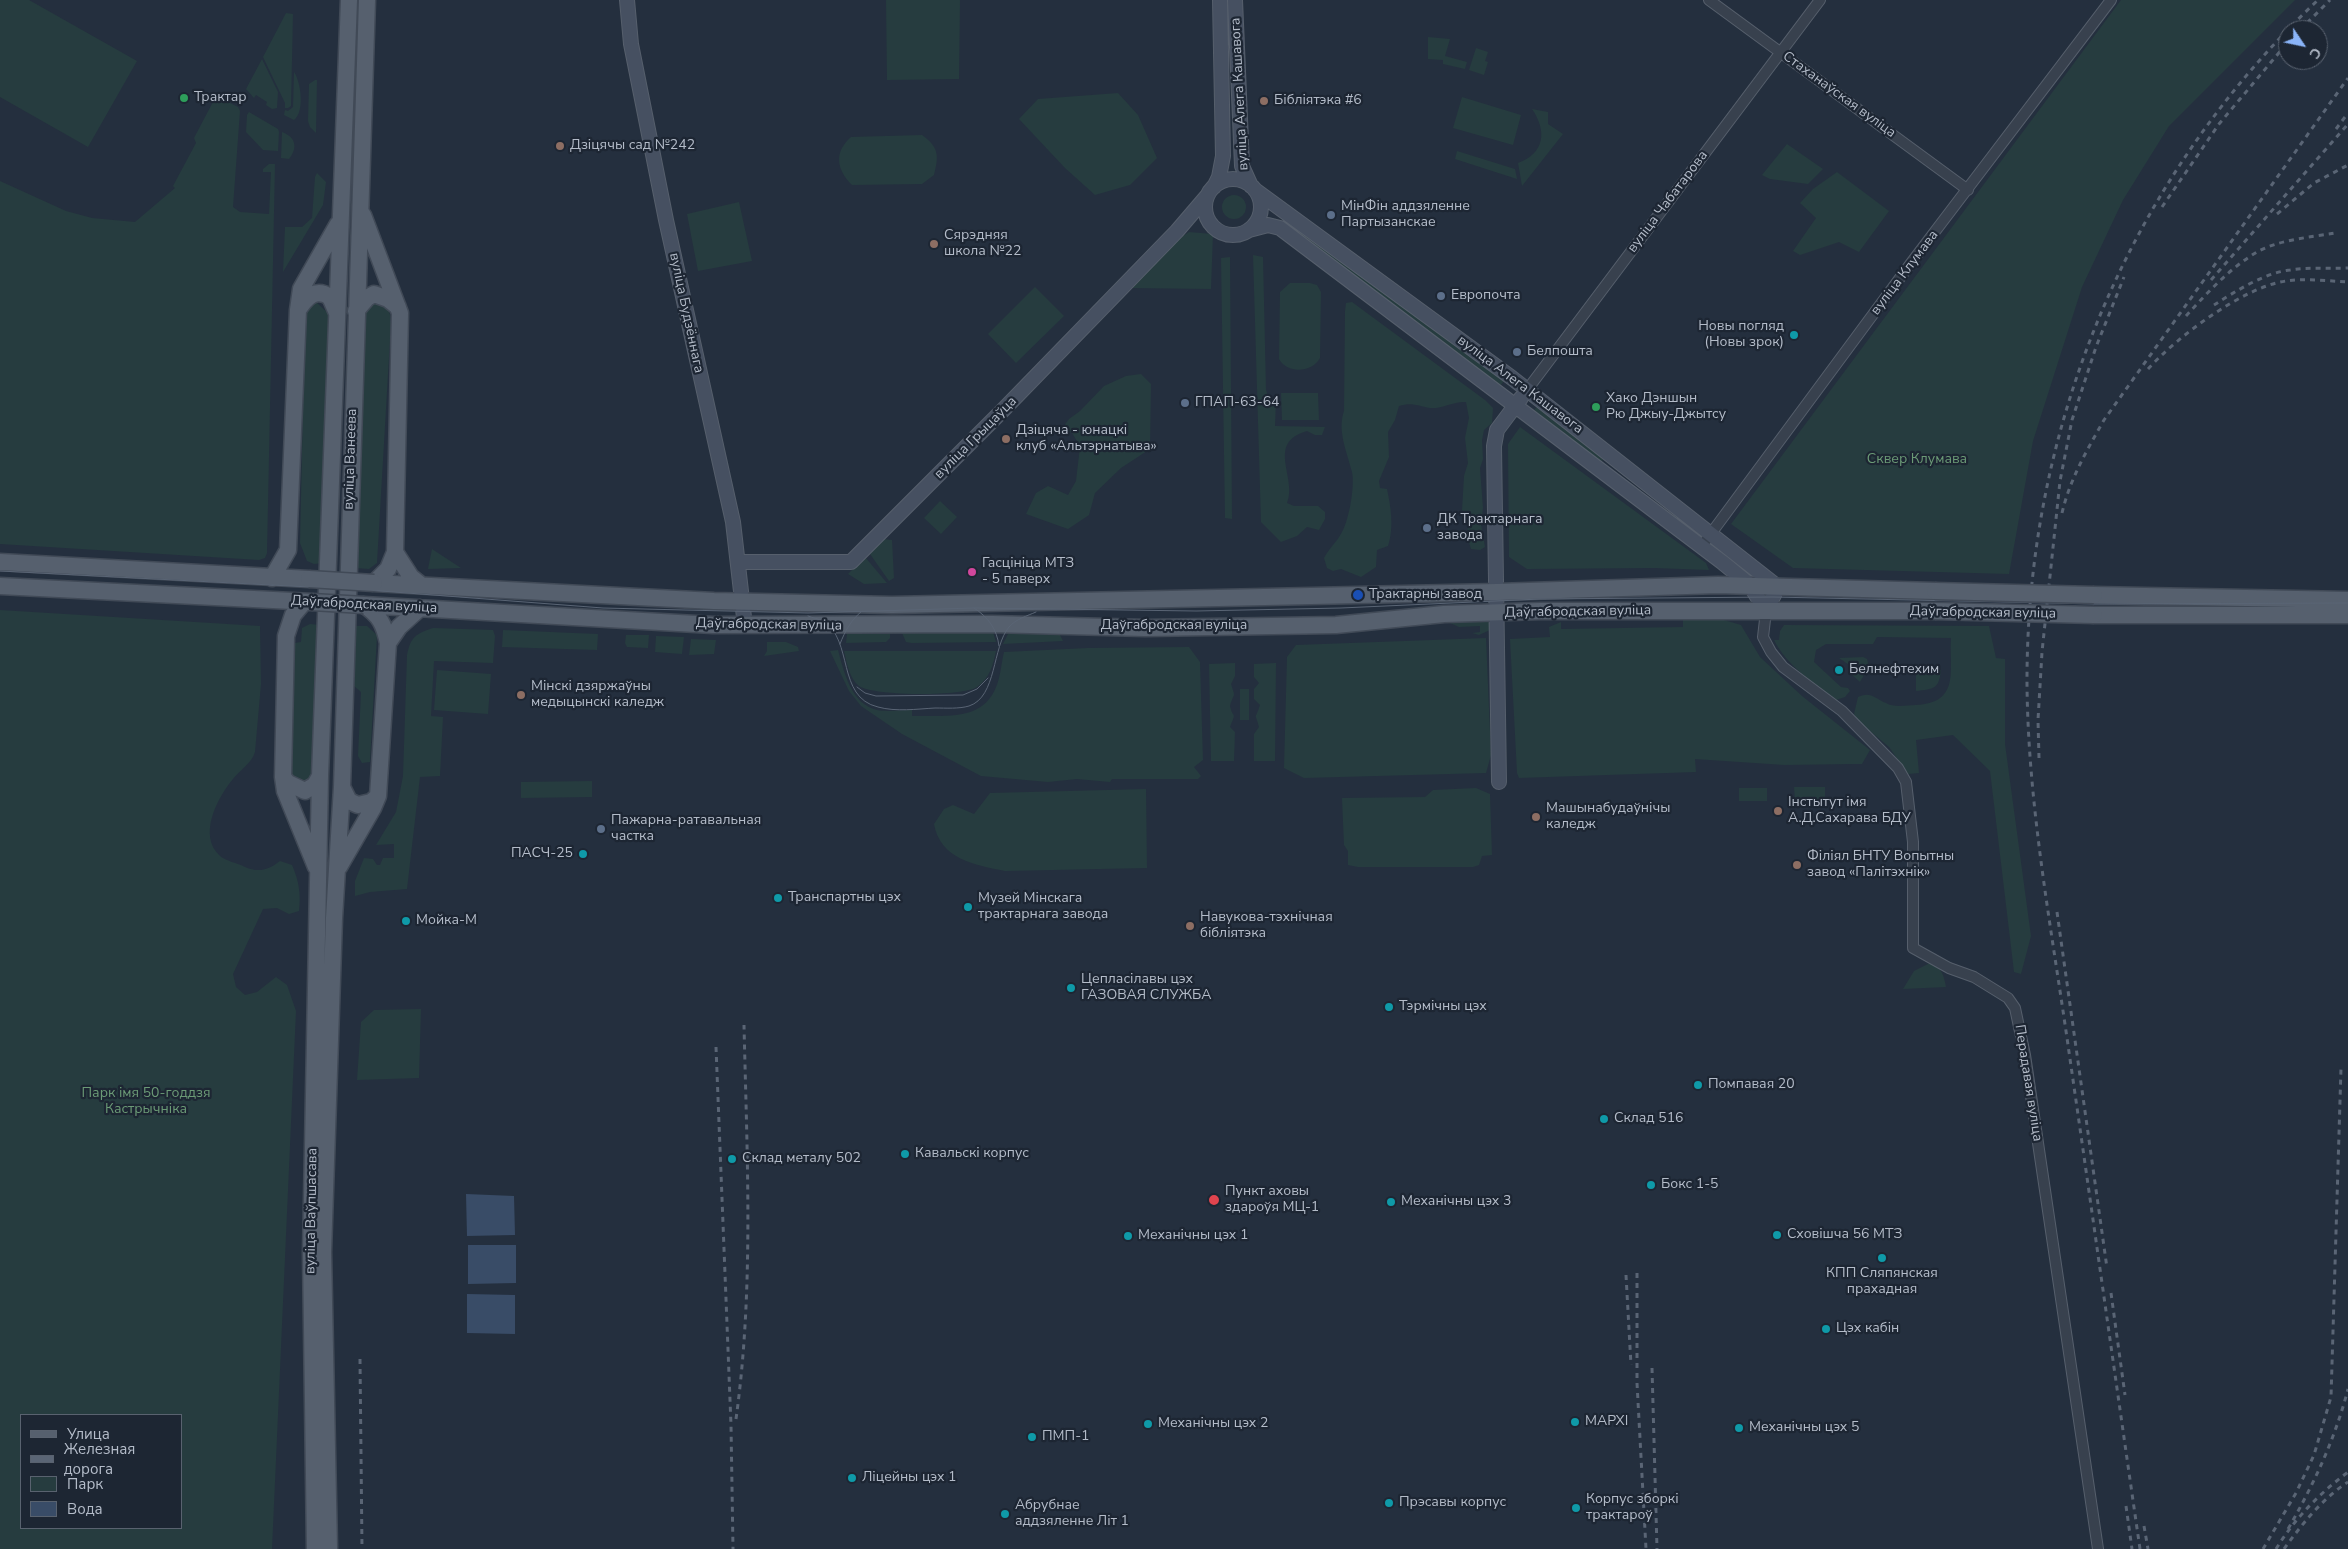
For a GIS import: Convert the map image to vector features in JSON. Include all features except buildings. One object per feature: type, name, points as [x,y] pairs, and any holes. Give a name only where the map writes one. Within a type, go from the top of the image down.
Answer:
[{"type":"main road","name":"вуліца Ванеева","points":[[318,874],[349,0]]},
{"type":"main road","name":"вуліца Ванеева","points":[[334,918],[342,787],[367,0]]},
{"type":"main road","name":"вуліца Будзённага","points":[[627,0],[631,44],[644,112],[733,522],[745,626]]},
{"type":"main road","name":"вуліца Алега Кашавога","points":[[1211,191],[1219,177],[1223,156],[1220,0]]},
{"type":"main road","name":"вуліца Алега Кашавога","points":[[1235,0],[1242,166],[1253,188],[1527,390],[1778,587]]},
{"type":"main road","points":[[1221,42],[1236,42]]},
{"type":"main road","points":[[1178,231],[1193,226],[1231,235],[1249,230],[1256,223],[1261,207],[1253,188],[1244,181],[1232,179],[1211,191],[1206,214],[1216,230]]},
{"type":"main road","name":"вуліца Грыцаўца","points":[[738,562],[851,562],[908,507],[1178,231],[1211,191]]},
{"type":"main road","points":[[360,201],[363,218],[398,306],[395,552],[388,569],[374,583]]},
{"type":"main road","points":[[272,578],[288,550],[298,310],[301,289],[336,229],[341,212]]},
{"type":"main road","name":"вуліца Алега Кашавога","points":[[1249,230],[1261,226],[1280,228],[1702,547],[1750,585],[1766,611]]},
{"type":"main road","points":[[298,310],[307,297],[320,293],[330,297],[337,313]]},
{"type":"main road","points":[[356,311],[367,298],[374,294],[388,299],[398,306]]},
{"type":"main road","name":"вуліца Чабатарова","points":[[1499,782],[1494,437],[1527,390]]},
{"type":"main road","points":[[1608,475],[1619,461]]},
{"type":"main road","points":[[288,550],[298,571],[308,579]]},
{"type":"main road","points":[[395,552],[411,577],[421,585]]},
{"type":"main road","name":"Даўгабродская вуліца","points":[[0,562],[272,578],[741,601],[892,605],[1750,585],[2348,600]]},
{"type":"main road","name":"Даўгабродская вуліца","points":[[0,586],[420,608],[616,621],[745,626],[992,624],[1145,628],[1317,625],[1444,614],[1766,611],[1935,611],[2094,615],[2348,615]]},
{"type":"main road","name":"Перадавая вуліца","points":[[1766,611],[1778,587]]},
{"type":"main road","points":[[269,600],[281,616],[286,636],[283,776],[285,791],[318,874]]},
{"type":"main road","points":[[286,636],[293,615],[308,602]]},
{"type":"main road","points":[[337,872],[374,808],[378,796],[388,643],[384,623],[377,614],[364,605]]},
{"type":"main road","points":[[388,643],[399,628],[420,608]]},
{"type":"main road","points":[[283,776],[288,783],[305,791],[315,785],[320,776]]},
{"type":"main road","points":[[342,787],[349,801],[358,805],[371,802],[378,796]]},
{"type":"main road","name":"вуліца Ваўпшасава","points":[[315,1549],[311,1253],[318,874]]},
{"type":"main road","name":"вуліца Ваўпшасава","points":[[329,1549],[323,1252],[334,918]]},
{"type":"street","name":"Стаханаўская вуліца","points":[[1709,0],[1968,190]]},
{"type":"street","name":"вуліца Чабатарова","points":[[1527,390],[1820,0]]},
{"type":"street","name":"вуліца Клумава","points":[[1702,547],[1912,262],[2111,0]]},
{"type":"street","name":"Перадавая вуліца","points":[[1766,611],[1763,637],[1771,652],[1783,666],[1842,711],[1898,768],[1906,782],[1912,842],[1913,948],[1949,968],[1974,977],[2001,993],[2015,1008],[2025,1055],[2098,1549]]},
{"type":"green space","points":[[0,0],[29,0],[137,61],[88,147],[0,97]]},
{"type":"green space","points":[[886,0],[960,0],[959,79],[887,80]]},
{"type":"green space","name":"Сквер Клумава","points":[[2121,0],[2295,0],[2169,126],[2123,200],[2082,287],[2033,441],[2009,574],[1793,568],[1731,524]]},
{"type":"green space","points":[[286,13],[293,14],[291,106],[288,108],[285,108],[285,103],[263,57]]},
{"type":"green space","points":[[1428,37],[1450,39],[1445,56],[1467,62],[1465,69],[1443,64],[1443,60],[1428,59]]},
{"type":"green space","points":[[1476,48],[1488,52],[1485,61],[1488,62],[1484,75],[1469,70]]},
{"type":"green space","points":[[262,59],[278,92],[277,108],[272,109],[266,105],[267,102],[256,95],[254,98],[246,89]]},
{"type":"green space","points":[[294,72],[300,89],[301,104],[300,111],[294,120],[284,115],[285,110],[288,111],[293,107]]},
{"type":"green space","points":[[317,80],[316,133],[310,127],[308,121],[309,84]]},
{"type":"green space","points":[[1118,93],[1138,115],[1157,158],[1130,185],[1095,195],[1065,168],[1019,119],[1038,99]]},
{"type":"green space","points":[[218,97],[238,107],[240,111],[233,207],[240,212],[269,214],[271,172],[263,172],[263,169],[269,164],[275,164],[267,553],[265,558],[259,560],[0,544],[0,181],[66,211],[92,218],[135,222],[175,188],[173,186],[196,143],[194,138],[215,98]]},
{"type":"green space","points":[[1462,97],[1521,115],[1513,145],[1453,128]]},
{"type":"green space","points":[[1532,109],[1548,112],[1548,124],[1563,134],[1522,186],[1518,163],[1534,153],[1541,140],[1540,125]]},
{"type":"green space","points":[[249,112],[278,129],[278,151],[263,150],[246,132],[247,115]]},
{"type":"green space","points":[[282,132],[287,134],[294,143],[294,151],[289,159],[281,158]]},
{"type":"green space","points":[[922,135],[935,148],[937,162],[934,175],[922,184],[852,185],[840,167],[839,161],[842,149],[851,137]]},
{"type":"green space","points":[[1787,144],[1823,169],[1808,184],[1770,179],[1762,175]]},
{"type":"green space","points":[[1457,151],[1515,169],[1517,179],[1455,159]]},
{"type":"green space","points":[[1837,172],[1889,211],[1859,252],[1839,242],[1800,255],[1793,251],[1816,218],[1800,203],[1813,189]]},
{"type":"green space","points":[[317,173],[326,182],[323,205],[283,272],[285,227],[302,227],[312,218],[315,177]]},
{"type":"green space","points":[[1234,195],[1239,196],[1245,202],[1245,212],[1239,218],[1234,219],[1229,218],[1223,212],[1222,207],[1223,202],[1229,196]]},
{"type":"green space","points":[[739,202],[752,261],[698,271],[687,214]]},
{"type":"green space","points":[[1292,223],[1504,381],[1500,386],[1289,228]]},
{"type":"green space","points":[[1189,232],[1213,234],[1211,289],[1129,288],[1177,240]]},
{"type":"green space","points":[[1253,255],[1263,257],[1266,390],[1269,399],[1276,401],[1275,426],[1325,427],[1322,435],[1315,435],[1307,431],[1295,437],[1288,444],[1285,452],[1285,462],[1289,483],[1287,503],[1294,506],[1318,506],[1325,512],[1325,519],[1319,530],[1307,527],[1297,536],[1281,542],[1261,522]]},
{"type":"green space","points":[[1230,257],[1232,519],[1225,518],[1221,258]]},
{"type":"green space","points":[[1290,283],[1317,285],[1321,292],[1320,358],[1311,367],[1300,370],[1288,367],[1279,359],[1280,292]]},
{"type":"green space","points":[[1035,287],[1064,316],[1016,363],[988,334]]},
{"type":"green space","points":[[374,300],[385,305],[390,314],[391,323],[377,563],[369,569],[356,568],[365,313]]},
{"type":"green space","points":[[316,302],[329,314],[323,563],[314,564],[307,561],[300,543],[305,314]]},
{"type":"green space","points":[[1352,302],[1485,400],[1493,408],[1492,423],[1484,430],[1482,440],[1483,459],[1480,468],[1483,508],[1481,524],[1485,547],[1480,550],[1471,549],[1467,536],[1468,528],[1462,510],[1464,476],[1468,463],[1465,438],[1469,418],[1466,402],[1434,408],[1408,404],[1399,406],[1395,420],[1388,432],[1389,457],[1379,481],[1380,488],[1387,489],[1390,503],[1391,525],[1388,546],[1377,550],[1376,567],[1361,577],[1341,569],[1333,571],[1327,568],[1324,558],[1345,527],[1352,494],[1353,478],[1342,434],[1342,419],[1344,411],[1345,311],[1346,303]]},
{"type":"green space","points":[[1141,374],[1151,384],[1150,449],[1121,468],[1095,493],[1089,515],[1068,529],[1026,514],[1036,493],[1048,486],[1068,495],[1076,481],[1080,446],[1072,433],[1063,427],[1069,419],[1080,411],[1104,386],[1126,376]]},
{"type":"green space","points":[[1281,393],[1318,393],[1319,420],[1282,420]]},
{"type":"green space","points":[[1538,406],[1604,458],[1601,462],[1534,410]]},
{"type":"green space","points":[[1520,427],[1706,563],[1709,570],[1654,568],[1527,569],[1509,557],[1508,444]]},
{"type":"green space","points":[[940,501],[957,517],[941,534],[924,518]]},
{"type":"green space","points":[[883,539],[892,540],[894,578],[889,581],[870,554]]},
{"type":"green space","points":[[432,549],[461,568],[428,569]]},
{"type":"green space","points":[[865,557],[887,583],[864,584],[848,574]]},
{"type":"green space","name":"Парк імя 50-годдзя Кастрычніка","points":[[0,610],[260,626],[261,684],[255,752],[251,760],[233,779],[221,796],[212,816],[210,838],[213,847],[220,856],[250,869],[259,870],[271,867],[280,861],[292,865],[300,893],[299,911],[289,914],[277,908],[263,909],[233,974],[236,987],[245,995],[257,992],[276,977],[287,985],[296,1011],[272,1549],[0,1549]]},
{"type":"green space","points":[[1487,619],[1490,630],[1479,635],[1472,633],[1480,632],[1480,626],[1459,627],[1450,623]]},
{"type":"green space","points":[[1683,620],[1724,620],[1741,625],[1760,657],[1802,696],[1870,750],[1862,764],[1785,765],[1695,759],[1696,772],[1519,778],[1517,773],[1510,639],[1550,637],[1549,627],[1561,622],[1561,629],[1683,627]]},
{"type":"green space","points":[[310,624],[320,625],[314,777],[307,785],[291,778],[295,643],[301,642],[302,628]]},
{"type":"green space","points":[[1784,625],[1989,626],[1996,658],[2005,659],[2005,744],[2031,936],[2021,974],[2014,972],[1990,771],[1953,735],[1916,740],[1919,773],[1908,774],[1889,747],[1857,720],[1854,714],[1858,697],[1862,695],[1869,695],[1889,705],[1897,706],[1930,703],[1940,698],[1950,682],[1951,638],[1877,637],[1873,644],[1826,644],[1816,650],[1814,662],[1841,687],[1848,688],[1850,691],[1845,697],[1836,700],[1794,666],[1779,649],[1774,640],[1779,640],[1780,631]]},
{"type":"green space","points":[[356,626],[367,626],[377,635],[370,762],[362,763],[358,756],[361,692],[354,686]]},
{"type":"green space","points":[[433,628],[493,630],[495,636],[493,663],[434,661],[431,716],[443,717],[440,776],[420,777],[407,889],[370,892],[355,896],[355,881],[364,858],[373,859],[377,865],[380,865],[383,858],[394,858],[394,844],[376,845],[396,812],[403,776],[407,655],[410,644],[415,637]]},
{"type":"green space","points":[[503,630],[598,634],[597,650],[502,647]]},
{"type":"green space","points":[[993,632],[996,642],[912,643],[906,642],[902,633]]},
{"type":"green space","points":[[1009,632],[1059,633],[1063,641],[1003,644]]},
{"type":"green space","points":[[847,634],[890,634],[890,638],[886,642],[846,643]]},
{"type":"green space","points":[[626,635],[649,635],[648,648],[627,647],[625,643]]},
{"type":"green space","points":[[656,636],[684,637],[682,654],[655,652]]},
{"type":"green space","points":[[1486,638],[1491,755],[1486,773],[1304,778],[1284,768],[1287,657],[1296,645]]},
{"type":"green space","points":[[691,639],[716,640],[714,654],[689,655]]},
{"type":"green space","points":[[767,642],[786,642],[798,647],[799,651],[764,656],[767,651]]},
{"type":"green space","points":[[1189,647],[1200,662],[1203,760],[1194,767],[1201,776],[1198,779],[1112,779],[1110,782],[1077,779],[1048,782],[981,776],[902,734],[861,706],[849,691],[830,651],[838,650],[850,686],[868,707],[881,711],[912,710],[912,716],[939,716],[965,714],[976,710],[986,703],[994,693],[1004,652],[1088,648]]},
{"type":"green space","points":[[844,651],[996,651],[988,675],[977,687],[954,692],[918,694],[881,692],[859,686],[851,675]]},
{"type":"green space","points":[[1863,657],[1867,659],[1869,666],[1860,682],[1851,674],[1855,669],[1839,658]]},
{"type":"green space","points":[[1235,663],[1235,676],[1231,684],[1234,695],[1230,706],[1234,717],[1230,727],[1235,732],[1234,761],[1211,761],[1209,664]]},
{"type":"green space","points":[[1276,663],[1275,761],[1254,761],[1254,734],[1259,727],[1256,716],[1260,705],[1254,699],[1254,689],[1259,683],[1254,677],[1254,664]]},
{"type":"green space","points":[[437,670],[491,674],[488,714],[434,710]]},
{"type":"green space","points":[[1941,670],[1939,681],[1934,687],[1916,691],[1916,671]]},
{"type":"green space","points":[[1240,689],[1249,689],[1249,720],[1240,720]]},
{"type":"green space","points":[[592,781],[592,797],[521,798],[521,782]]},
{"type":"green space","points":[[1794,787],[1825,787],[1825,800],[1795,801]]},
{"type":"green space","points":[[1476,788],[1490,794],[1492,855],[1482,856],[1479,865],[1473,867],[1358,867],[1348,865],[1348,851],[1344,845],[1342,798],[1425,797],[1433,790]]},
{"type":"green space","points":[[1739,788],[1767,788],[1767,801],[1739,801]]},
{"type":"green space","points":[[1146,789],[1147,868],[1005,871],[994,869],[971,863],[951,853],[943,845],[934,824],[944,809],[953,805],[974,814],[990,793]]},
{"type":"green space","points":[[1930,963],[1940,969],[1946,987],[1903,989],[1914,971]]},
{"type":"green space","points":[[421,1009],[419,1078],[357,1080],[361,1022],[374,1010]]},
{"type":"water","points":[[466,1194],[514,1196],[515,1235],[467,1236]]},
{"type":"water","points":[[468,1245],[516,1245],[516,1283],[468,1284]]},
{"type":"water","points":[[467,1294],[515,1295],[515,1334],[467,1333]]},
{"type":"tram line","points":[[0,571],[368,590],[603,608],[808,613],[974,608],[1196,611],[1341,608],[1540,599],[1773,597],[2094,604],[2348,603]]},
{"type":"tram line","points":[[974,608],[984,615],[991,624],[999,646]]},
{"type":"tram line","points":[[840,644],[849,626],[862,611]]},
{"type":"tram line","points":[[808,616],[823,621],[833,630],[839,641],[850,680],[856,692],[865,701],[885,709],[906,710],[961,708],[978,701],[985,693],[1000,647],[1009,627],[1018,620],[1036,612]]},
{"type":"tram line","points":[[857,687],[865,693],[876,696],[963,695],[977,689],[988,678]]},
{"type":"railway","points":[[2140,1549],[2036,823],[2028,730],[2027,684],[2032,588],[2046,493],[2069,401],[2102,312],[2143,226],[2193,145],[2251,70],[2318,0]]},
{"type":"railway","points":[[2310,20],[2330,0]]},
{"type":"railway","points":[[2162,207],[2219,124],[2278,54]]},
{"type":"railway","points":[[2062,513],[2074,477],[2104,420],[2348,78]]},
{"type":"railway","points":[[2336,129],[2348,113]]},
{"type":"railway","points":[[2211,280],[2348,124]]},
{"type":"railway","points":[[2277,214],[2314,183],[2348,165]]},
{"type":"railway","points":[[2186,316],[2228,273],[2257,252],[2285,242],[2335,233]]},
{"type":"railway","points":[[2214,305],[2250,283],[2280,272],[2304,269],[2348,268]]},
{"type":"railway","points":[[2039,758],[2038,720],[2042,652],[2060,481],[2072,420],[2096,347],[2124,277]]},
{"type":"railway","points":[[2148,369],[2160,356],[2193,329],[2212,315],[2250,293],[2269,285],[2294,280],[2348,282]]},
{"type":"railway","points":[[2057,912],[2107,1268]]},
{"type":"railway","points":[[736,1419],[742,1370],[748,1223],[744,1025]]},
{"type":"railway","points":[[716,1047],[731,1425],[733,1549]]},
{"type":"railway","points":[[2263,1549],[2296,1493],[2314,1455],[2331,1397],[2341,1068]]},
{"type":"railway","points":[[1637,1273],[1637,1383],[1646,1549]]},
{"type":"railway","points":[[1626,1275],[1631,1365]]},
{"type":"railway","points":[[2111,1293],[2125,1395]]},
{"type":"railway","points":[[360,1359],[362,1549]]},
{"type":"railway","points":[[1652,1368],[1657,1549]]},
{"type":"railway","points":[[2288,1529],[2323,1461],[2337,1426],[2348,1389]]},
{"type":"railway","points":[[2276,1549],[2308,1507],[2348,1472]]},
{"type":"railway","points":[[2284,1549],[2313,1513],[2348,1482]]},
{"type":"railway","points":[[2126,1506],[2132,1549]]},
{"type":"railway","points":[[2144,1526],[2148,1549]]},
{"type":"place","name":"Трактар","points":[[184,98]]},
{"type":"place","name":"Бібліятэка #6","points":[[1264,101]]},
{"type":"place","name":"Дзіцячы сад №242","points":[[560,146]]},
{"type":"place","name":"МінФін аддзяленне Партызанскае","points":[[1331,215]]},
{"type":"place","name":"Сярэдняя школа №22","points":[[934,244]]},
{"type":"place","name":"Европочта","points":[[1441,296]]},
{"type":"place","name":"Новы погляд (Новы зрок)","points":[[1794,335]]},
{"type":"place","name":"Белпошта","points":[[1517,352]]},
{"type":"place","name":"ГПАП-63-64","points":[[1185,403]]},
{"type":"place","name":"Хако Дэншын Рю Джыу-Джытсу","points":[[1596,407]]},
{"type":"place","name":"Дзіцяча - юнацкі клуб «Альтэрнатыва»","points":[[1006,439]]},
{"type":"place","name":"ДК Трактарнага завода","points":[[1427,528]]},
{"type":"place","name":"Гасцініца МТЗ - 5 паверх","points":[[972,572]]},
{"type":"place","name":"Трактарны завод","points":[[1358,595]]},
{"type":"place","name":"Белнефтехим","points":[[1839,670]]},
{"type":"place","name":"Мінскі дзяржаўны медыцынскі каледж","points":[[521,695]]},
{"type":"place","name":"Інстытут імя А.Д.Сахарава БДУ","points":[[1778,811]]},
{"type":"place","name":"Машынабудаўнічы каледж","points":[[1536,817]]},
{"type":"place","name":"Пажарна-ратавальная частка","points":[[601,829]]},
{"type":"place","name":"ПАСЧ-25","points":[[583,854]]},
{"type":"place","name":"Філіял БНТУ Вопытны завод «Палітэхнік»","points":[[1797,865]]},
{"type":"place","name":"Транспартны цэх","points":[[778,898]]},
{"type":"place","name":"Музей Мінскага трактарнага завода","points":[[968,907]]},
{"type":"place","name":"Мойка-М","points":[[406,921]]},
{"type":"place","name":"Навукова-тэхнічная бібліятэка","points":[[1190,926]]},
{"type":"place","name":"Цепласілавы цэх ГАЗОВАЯ СЛУЖБА","points":[[1071,988]]},
{"type":"place","name":"Тэрмічны цэх","points":[[1389,1007]]},
{"type":"place","name":"Помпавая 20","points":[[1698,1085]]},
{"type":"place","name":"Склад 516","points":[[1604,1119]]},
{"type":"place","name":"Кавальскі корпус","points":[[905,1154]]},
{"type":"place","name":"Склад металу 502","points":[[732,1159]]},
{"type":"place","name":"Бокс 1-5","points":[[1651,1185]]},
{"type":"place","name":"Пункт аховы здароўя МЦ-1","points":[[1214,1200]]},
{"type":"place","name":"Механічны цэх 3","points":[[1391,1202]]},
{"type":"place","name":"Сховішча 56 МТЗ","points":[[1777,1235]]},
{"type":"place","name":"Механічны цэх 1","points":[[1128,1236]]},
{"type":"place","name":"КПП Сляпянская прахадная","points":[[1882,1258]]},
{"type":"place","name":"Цэх кабін","points":[[1826,1329]]},
{"type":"place","name":"МАРХІ","points":[[1575,1422]]},
{"type":"place","name":"Механічны цэх 2","points":[[1148,1424]]},
{"type":"place","name":"Механічны цэх 5","points":[[1739,1428]]},
{"type":"place","name":"ПМП-1","points":[[1032,1437]]},
{"type":"place","name":"Ліцейны цэх 1","points":[[852,1478]]},
{"type":"place","name":"Прэсавы корпус","points":[[1389,1503]]},
{"type":"place","name":"Корпус зборкі трактароў","points":[[1576,1508]]},
{"type":"place","name":"Абрубнае аддзяленне Літ 1","points":[[1005,1514]]}]
